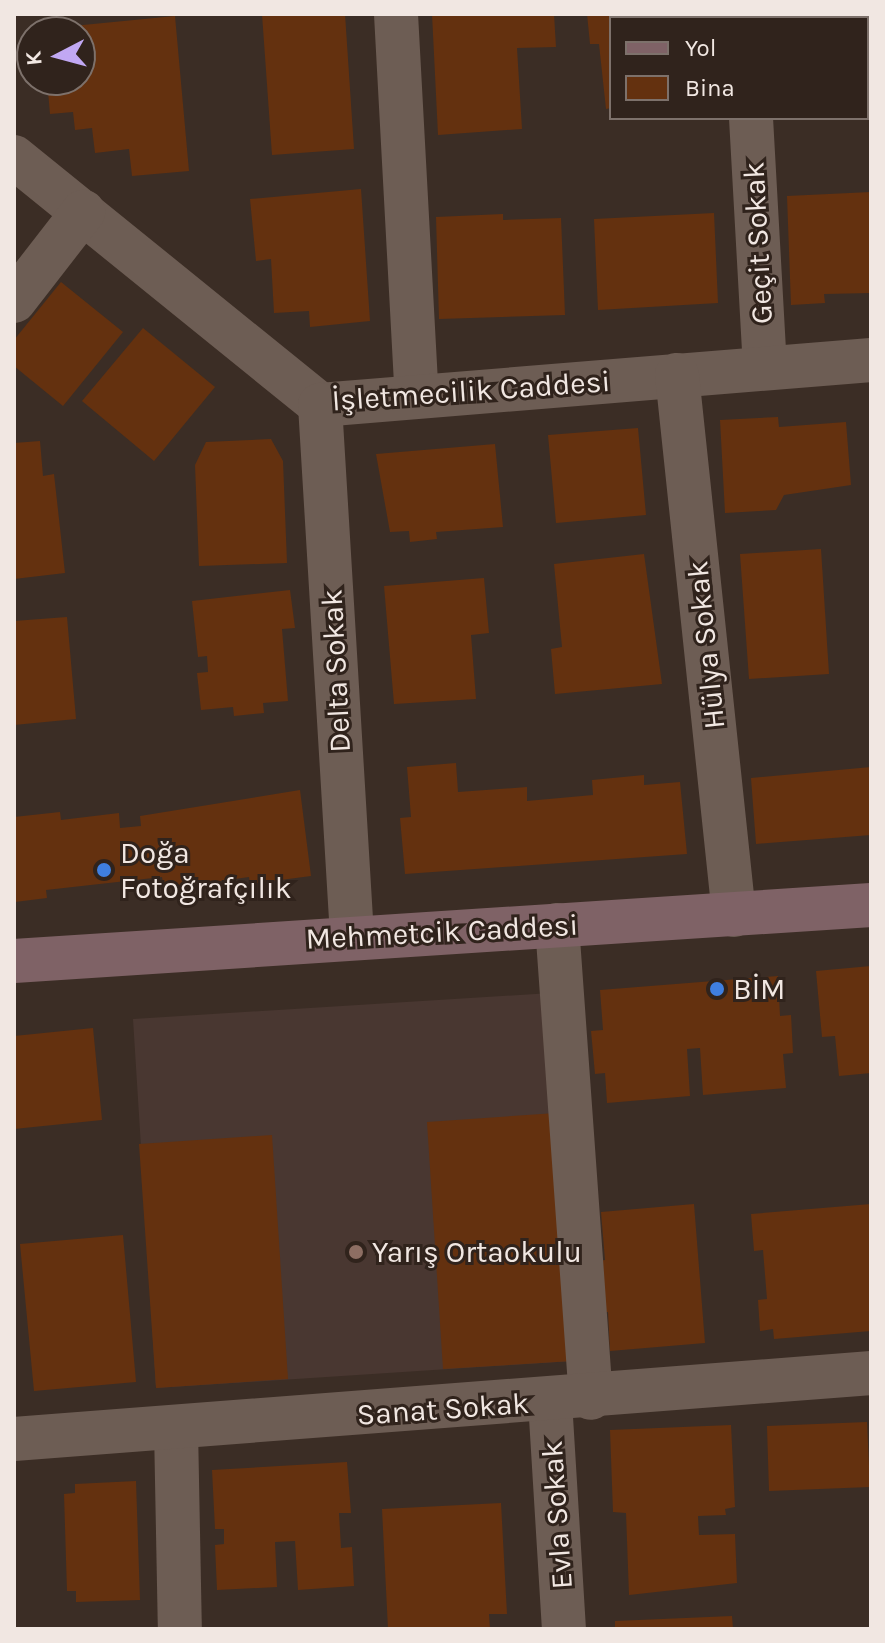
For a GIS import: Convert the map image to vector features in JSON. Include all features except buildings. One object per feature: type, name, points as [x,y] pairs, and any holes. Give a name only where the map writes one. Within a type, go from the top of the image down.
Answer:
[{"type":"main road","name":"Mehmetcik Caddesi","points":[[14,961],[352,936],[871,905]]},
{"type":"street","points":[[396,14],[417,396]]},
{"type":"street","name":"Geçit Sokak","points":[[751,120],[765,368]]},
{"type":"street","name":"İşletmecilik Caddesi","points":[[14,157],[320,405],[871,360]]},
{"type":"street","points":[[14,301],[83,212]]},
{"type":"street","name":"Hülya Sokak","points":[[677,375],[734,915]]},
{"type":"street","name":"Delta Sokak","points":[[320,405],[352,936]]},
{"type":"street","name":"Evla Sokak","points":[[557,925],[571,1400],[564,1629]]},
{"type":"street","name":"Sanat Sokak","points":[[14,1439],[571,1400],[871,1373]]},
{"type":"street","points":[[176,1428],[180,1629]]},
{"type":"shaded area","name":"Yarış Ortaokulu","points":[[551,993],[573,1361],[156,1388],[133,1019]]},
{"type":"place","name":"Doğa Fotoğrafçılık","points":[[104,870]]},
{"type":"place","name":"BİM","points":[[717,989]]},
{"type":"place","name":"Yarış Ortaokulu","points":[[356,1252]]}]
